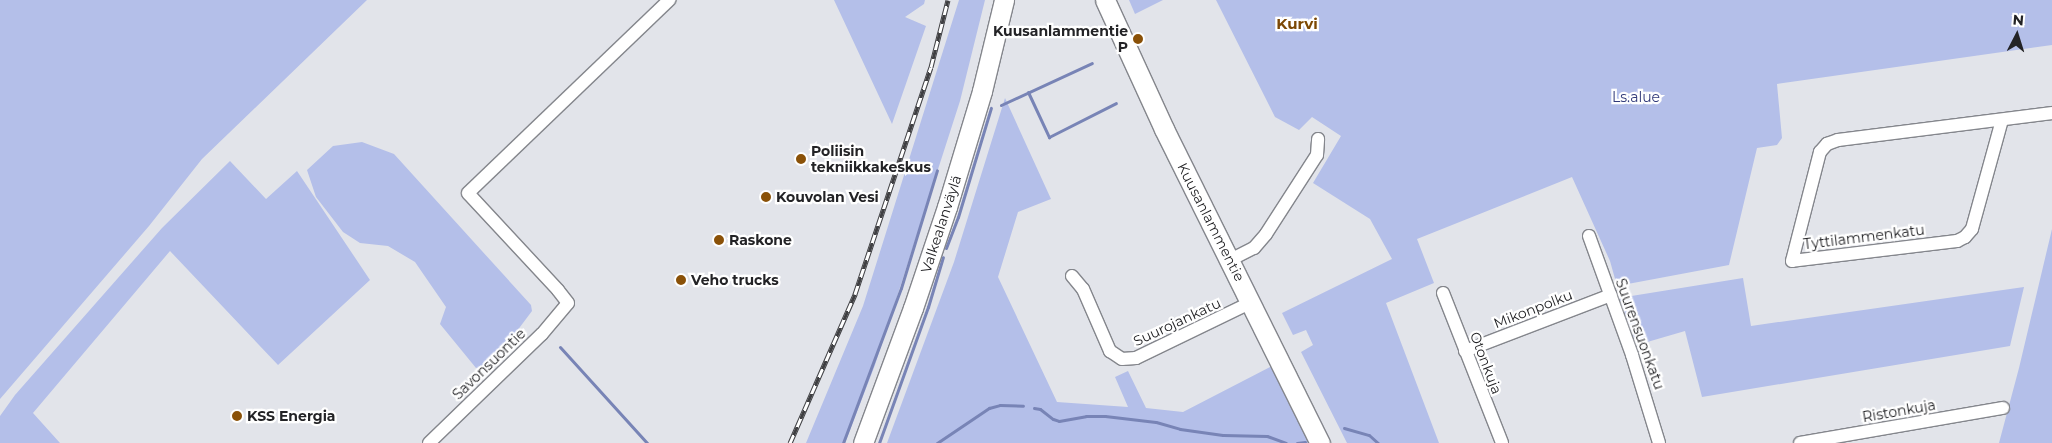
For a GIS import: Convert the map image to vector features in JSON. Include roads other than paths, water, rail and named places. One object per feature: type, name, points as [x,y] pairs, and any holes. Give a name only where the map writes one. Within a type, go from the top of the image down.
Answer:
[{"type":"street","name":"Savonsuontie","points":[[429,443],[542,334],[568,303],[468,193],[669,0]]},
{"type":"street","name":"Valkealanväylä","points":[[863,443],[913,308],[950,198],[982,91],[1004,0]]},
{"type":"street","name":"Kuusanlammentie","points":[[1105,0],[1164,129],[1252,302],[1320,443]]},
{"type":"street","name":"Tyttilammenkatu","points":[[2002,120],[1972,228],[1965,237],[1957,241],[1792,260],[1820,152],[1827,144],[1838,140],[2002,120],[2052,114]]},
{"type":"street","points":[[1230,260],[1254,248],[1266,234],[1317,155],[1318,139]]},
{"type":"street","name":"Suurensuonkatu","points":[[1589,236],[1651,408],[1659,443]]},
{"type":"street","name":"Suurojankatu","points":[[1072,276],[1083,289],[1110,351],[1122,359],[1136,358],[1252,302]]},
{"type":"street","name":"Otonkuja","points":[[1443,293],[1502,443]]},
{"type":"street","name":"Mikonpolku","points":[[1465,351],[1611,295]]},
{"type":"street","name":"Ristonkuja","points":[[1800,443],[2003,408]]},
{"type":"waterway","points":[[1001,105],[1092,63]]},
{"type":"waterway","points":[[1028,92],[1049,137],[1116,103]]},
{"type":"waterway","points":[[946,248],[958,217],[991,108]]},
{"type":"waterway","points":[[843,443],[901,288],[937,170]]},
{"type":"waterway","points":[[879,443],[928,307],[943,257]]},
{"type":"waterway","points":[[560,347],[647,443]]},
{"type":"waterway","points":[[937,443],[989,408],[1000,405],[1023,406]]},
{"type":"waterway","points":[[1034,408],[1040,409],[1053,419],[1059,421],[1086,416],[1105,416],[1156,422],[1180,429],[1223,435],[1267,436],[1286,443]]},
{"type":"waterway","points":[[1344,428],[1369,435],[1378,443]]},
{"type":"waterway","points":[[1297,443],[1305,442]]},
{"type":"railway","points":[[790,443],[855,294],[931,67],[948,0]]},
{"type":"place","name":"Kuusanlammentie P","points":[[1138,39]]},
{"type":"place","name":"Poliisin tekniikkakeskus","points":[[801,159]]},
{"type":"place","name":"Kouvolan Vesi","points":[[766,197]]},
{"type":"place","name":"Raskone","points":[[719,240]]},
{"type":"place","name":"Veho trucks","points":[[681,280]]},
{"type":"place","name":"KSS Energia","points":[[237,416]]},
{"type":"district","name":"Kurvi","points":[[1297,24]]},
{"type":"park label","name":"Ls.alue","points":[[1636,97]]}]
